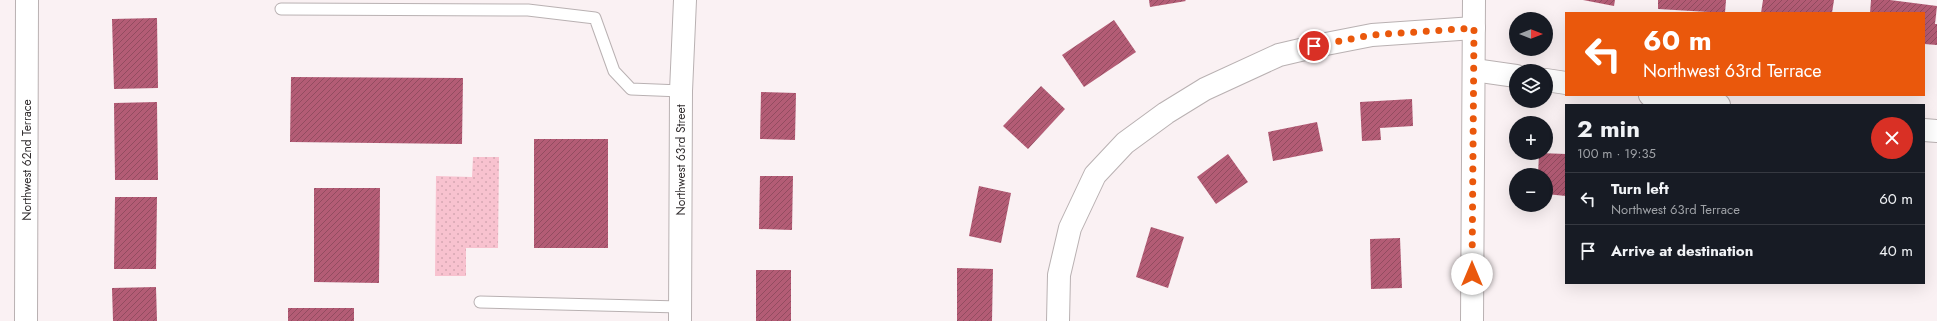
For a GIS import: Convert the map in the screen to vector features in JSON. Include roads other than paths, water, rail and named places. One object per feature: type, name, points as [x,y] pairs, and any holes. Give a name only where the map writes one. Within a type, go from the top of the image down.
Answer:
[{"type":"street","name":"Northwest 62nd Terrace","points":[[26,321],[27,0]]},
{"type":"street","name":"Northwest 63rd Street","points":[[680,314],[681,92],[685,0]]},
{"type":"street","points":[[1472,321],[1474,0]]},
{"type":"street","points":[[1058,321],[1059,275],[1070,228],[1095,175],[1125,143],[1166,113],[1205,89],[1279,55],[1372,35],[1474,28]]},
{"type":"street","points":[[1474,70],[1509,75]]},
{"type":"street","points":[[1553,81],[1565,83]]},
{"type":"street","points":[[1657,96],[1712,104]]},
{"type":"street","points":[[1925,130],[1937,131]]},
{"type":"lane","points":[[282,9],[528,10],[595,18],[614,71],[631,89],[681,92]]},
{"type":"lane","points":[[480,302],[680,314]]}]
